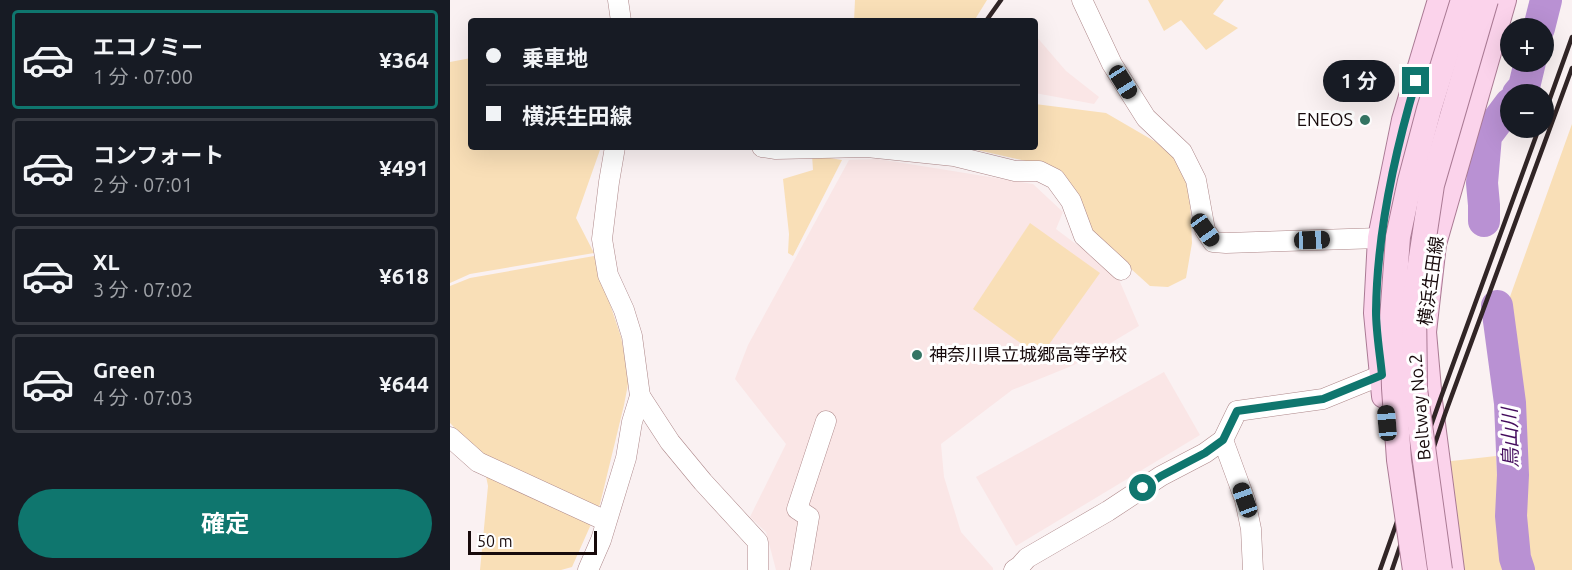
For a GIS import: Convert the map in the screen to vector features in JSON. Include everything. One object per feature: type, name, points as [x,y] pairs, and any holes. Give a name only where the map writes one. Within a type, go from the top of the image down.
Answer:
[{"type":"main road","points":[[1410,570],[1389,447],[1376,313],[1380,238],[1404,120],[1440,0]]},
{"type":"main road","name":"Beltway No.2","points":[[1415,570],[1399,460],[1394,388],[1392,319],[1398,237],[1429,109],[1463,0]]},
{"type":"main road","name":"Beltway No.2","points":[[1440,570],[1414,389],[1414,304],[1432,185],[1486,0]]},
{"type":"main road","name":"横浜生田線","points":[[1452,570],[1424,332],[1434,244],[1504,0]]},
{"type":"street","points":[[618,0],[621,18]]},
{"type":"street","points":[[1082,0],[1112,64],[1146,118],[1182,152],[1196,180],[1205,230],[1213,242],[1380,238]]},
{"type":"street","points":[[588,570],[601,540],[626,458],[632,422],[640,396],[632,336],[624,310],[608,275],[602,239],[614,150]]},
{"type":"street","points":[[896,150],[954,156],[1015,171],[1039,171],[1055,179],[1071,201],[1083,237],[1121,270]]},
{"type":"street","points":[[1014,570],[1026,558],[1108,511],[1161,476],[1205,453],[1223,440],[1237,411],[1323,399],[1382,375]]},
{"type":"street","points":[[640,396],[670,442],[758,542],[758,570]]},
{"type":"street","points":[[800,570],[809,517],[797,509],[826,422]]},
{"type":"street","points":[[450,436],[478,462],[606,521]]},
{"type":"street","points":[[1223,440],[1245,500],[1251,529],[1253,570]]},
{"type":"shaded area","points":[[855,0],[987,0],[976,18],[854,18]]},
{"type":"shaded area","points":[[1148,0],[1224,0],[1213,14],[1238,28],[1206,50],[1181,20],[1164,31]]},
{"type":"shaded area","points":[[1038,38],[1066,71],[1099,97],[1094,104],[1038,94]]},
{"type":"shaded area","points":[[468,59],[468,150],[600,150],[576,218],[594,253],[470,274],[450,283],[450,62]]},
{"type":"shaded area","points":[[1038,104],[1106,113],[1173,152],[1189,182],[1192,243],[1186,278],[1168,287],[1150,286],[1089,231],[1082,205],[1053,167],[977,150],[1038,150]]},
{"type":"shaded area","points":[[1572,124],[1572,570],[1526,570],[1516,512],[1521,440],[1502,319]]},
{"type":"shaded area","points":[[812,155],[842,160],[793,256],[788,253],[789,234],[783,179],[813,170]]},
{"type":"shaded area","name":"神奈川県立城郷高等学校","points":[[878,159],[1033,184],[1063,212],[1056,229],[1117,275],[1139,326],[1074,365],[1012,390],[941,444],[944,477],[961,532],[993,570],[776,570],[766,532],[750,517],[786,444],[735,379],[748,345],[849,160]]},
{"type":"shaded area","points":[[1030,223],[1100,273],[1040,357],[973,309]]},
{"type":"shaded area","points":[[594,256],[621,337],[629,379],[600,504],[572,567],[561,570],[480,570],[488,486],[482,456],[450,423],[450,286],[470,278]]},
{"type":"shaded area","points":[[1164,372],[1200,435],[1016,546],[976,477]]},
{"type":"shaded area","points":[[1496,456],[1502,570],[1463,570],[1443,462]]},
{"type":"waterway","name":"鳥山川","points":[[1542,18],[1546,0]]},
{"type":"waterway","name":"鳥山川","points":[[1525,84],[1528,72]]},
{"type":"waterway","name":"鳥山川","points":[[1484,221],[1482,183],[1486,136],[1500,117]]},
{"type":"waterway","name":"鳥山川","points":[[1497,306],[1510,403],[1513,475],[1511,516],[1515,558],[1519,570]]},
{"type":"railway","points":[[988,18],[1001,0]]},
{"type":"railway","points":[[1554,87],[1572,37]]},
{"type":"railway","points":[[1392,570],[1445,414],[1572,68]]},
{"type":"railway","points":[[1380,570],[1535,138]]},
{"type":"place","name":"ENEOS","points":[[1365,120]]},
{"type":"place","name":"神奈川県立城郷高等学校","points":[[917,355]]},
{"type":"route","points":[[1143,488],[1205,453],[1223,440],[1237,411],[1323,399],[1382,375],[1376,313],[1380,238],[1404,120],[1416,81]]}]
